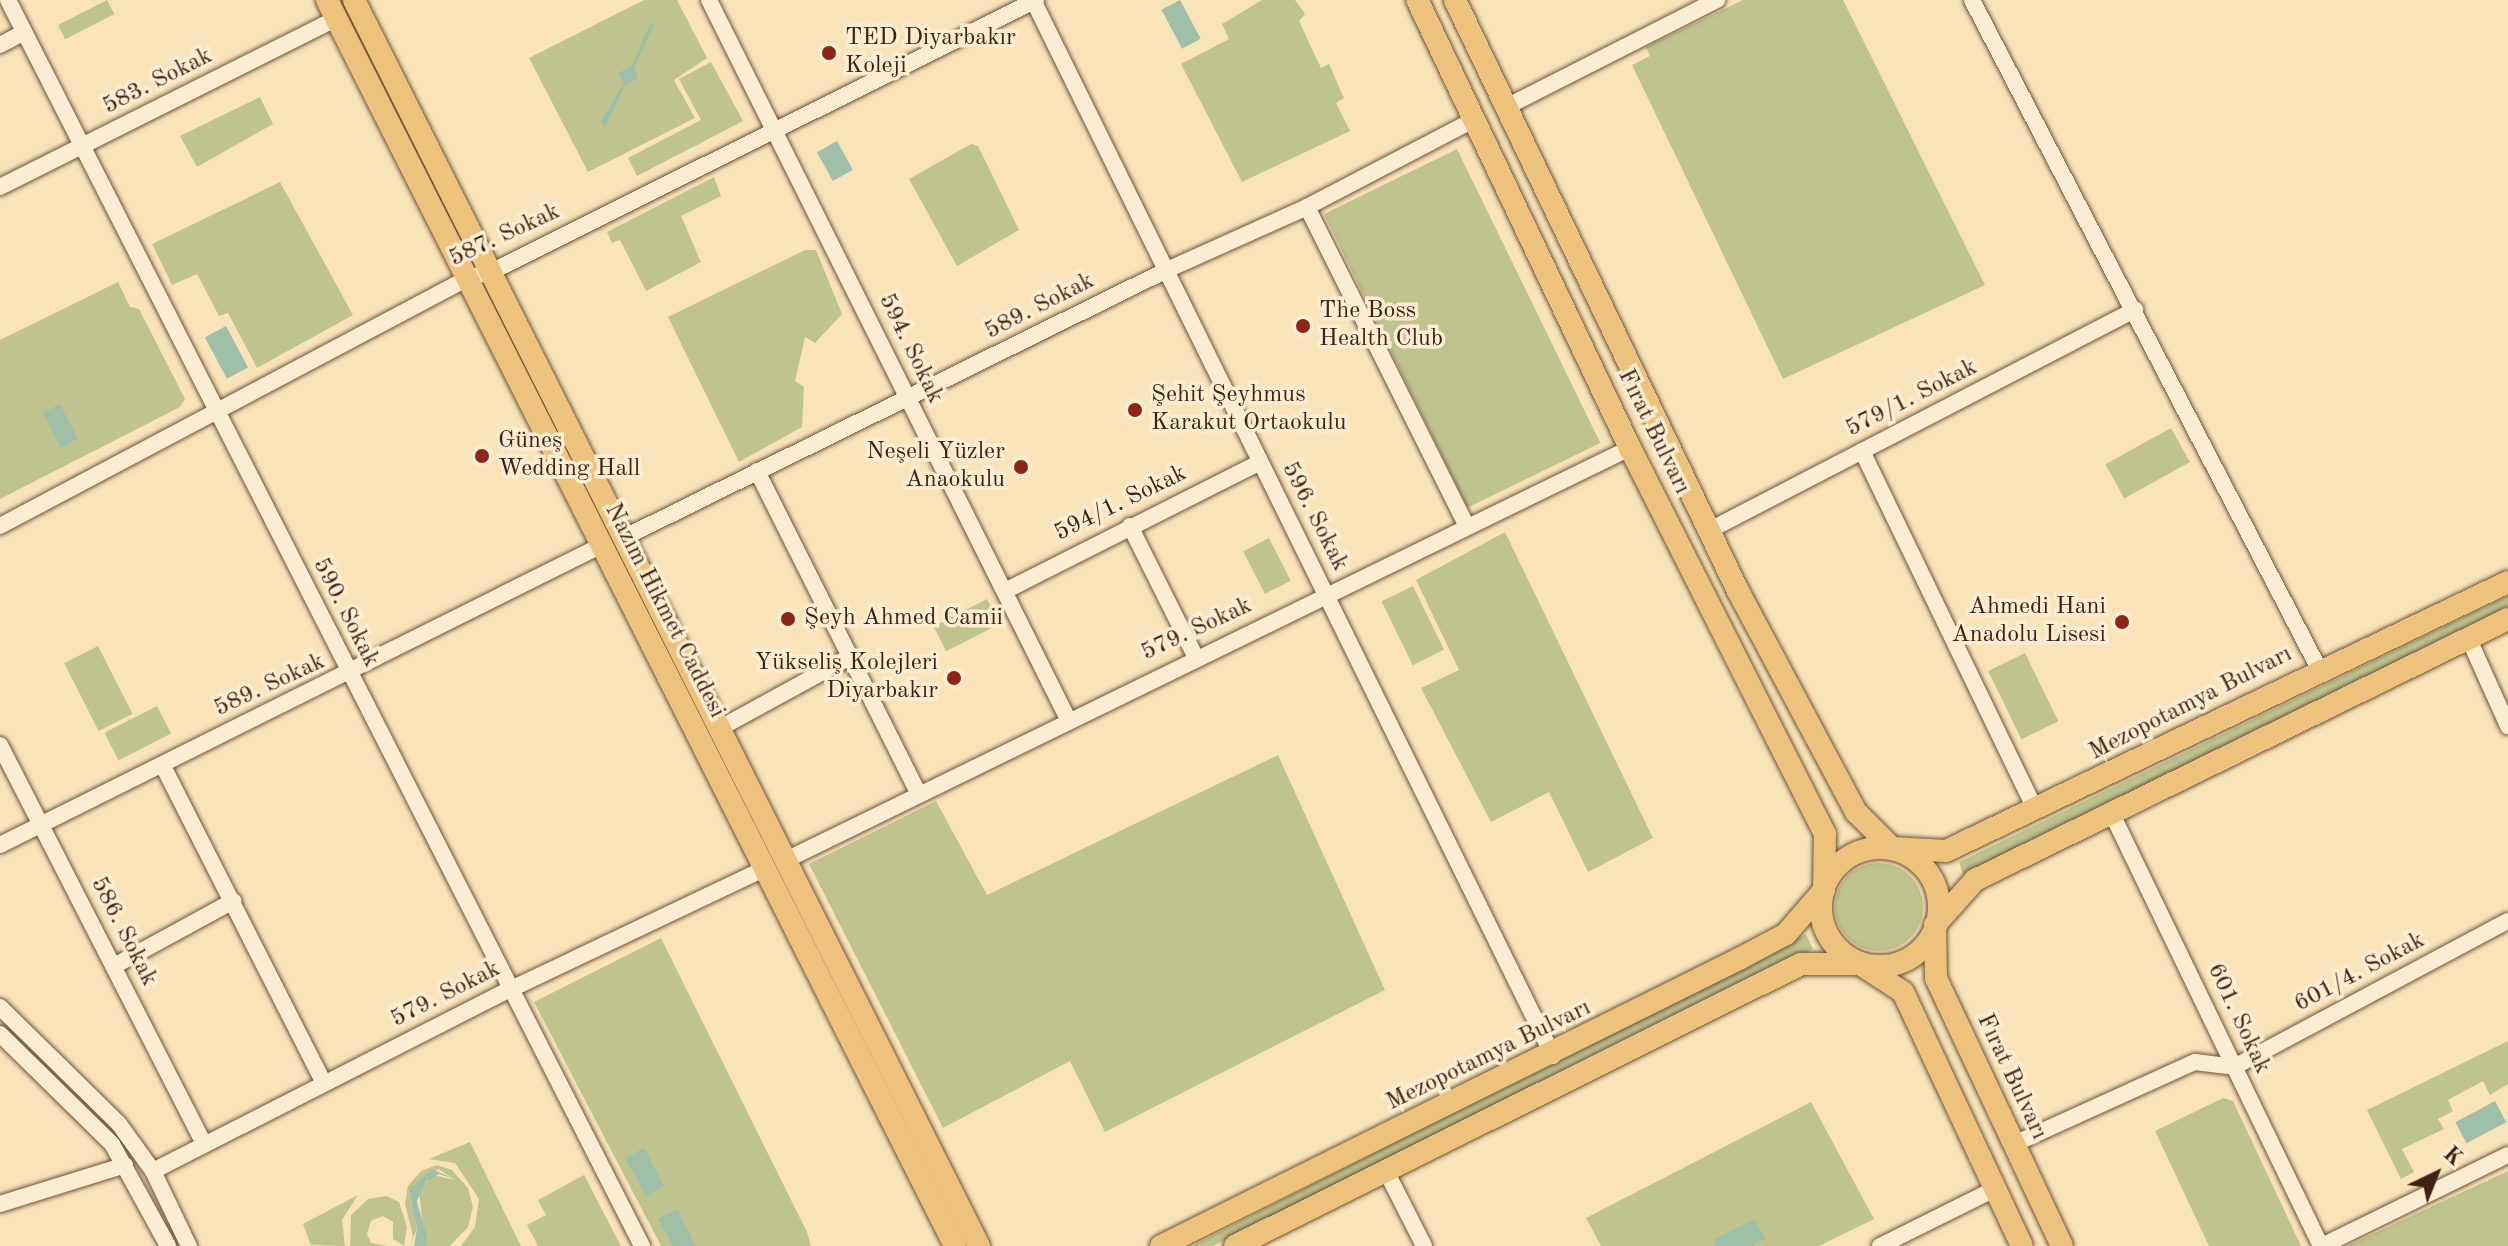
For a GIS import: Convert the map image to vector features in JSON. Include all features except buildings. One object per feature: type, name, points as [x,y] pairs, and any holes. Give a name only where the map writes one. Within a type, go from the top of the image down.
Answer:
[{"type":"main road","name":"Nazım Hikmet Caddesi","points":[[354,0],[722,727],[979,1246]]},
{"type":"main road","name":"Fırat Bulvarı","points":[[1417,0],[1630,448],[1825,834],[1824,890]]},
{"type":"main road","name":"Fırat Bulvarı","points":[[1455,0],[1710,530],[1856,812],[1892,848]]},
{"type":"main road","name":"Nazım Hikmet Caddesi","points":[[332,9],[955,1246]]},
{"type":"main road","name":"Mezopotamya Bulvarı","points":[[1892,848],[1946,851],[2319,669],[2508,582]]},
{"type":"main road","points":[[1935,925],[1975,880],[2508,619]]},
{"type":"main road","points":[[1235,1246],[1801,964],[1860,964],[1898,964],[1928,942],[1939,906],[1930,879],[1911,857],[1892,848],[1858,853],[1843,861],[1824,890],[1824,927],[1832,943],[1860,964],[1903,992],[2022,1246]]},
{"type":"main road","name":"Mezopotamya Bulvarı","points":[[1161,1246],[1553,1056],[1786,934],[1824,890]]},
{"type":"main road","name":"Fırat Bulvarı","points":[[1935,925],[1936,978],[2062,1246]]},
{"type":"street","name":"590. Sokak","points":[[8,0],[509,990],[642,1246]]},
{"type":"street","name":"594. Sokak","points":[[709,0],[1068,719]]},
{"type":"street","name":"587. Sokak","points":[[0,526],[468,278],[491,272],[1034,0]]},
{"type":"street","name":"596. Sokak","points":[[1034,0],[1553,1056]]},
{"type":"street","points":[[1506,107],[1717,0]]},
{"type":"street","points":[[1972,0],[2319,669]]},
{"type":"street","name":"583. Sokak","points":[[0,187],[83,146],[332,9]]},
{"type":"street","points":[[0,45],[24,32]]},
{"type":"street","name":"589. Sokak","points":[[625,537],[1167,270],[1307,207],[1475,119]]},
{"type":"street","points":[[1307,207],[1466,525]]},
{"type":"street","name":"579/1. Sokak","points":[[1710,530],[2135,310]]},
{"type":"street","name":"579. Sokak","points":[[786,860],[1195,656],[1327,596],[1466,525],[1630,448]]},
{"type":"street","points":[[1862,451],[2035,809]]},
{"type":"street","name":"594/1. Sokak","points":[[1005,591],[1260,462]]},
{"type":"street","points":[[757,471],[918,793]]},
{"type":"street","points":[[1130,526],[1195,656]]},
{"type":"street","name":"589. Sokak","points":[[0,845],[349,675],[602,545]]},
{"type":"street","points":[[2468,637],[2508,726]]},
{"type":"street","points":[[722,727],[850,657]]},
{"type":"street","name":"586. Sokak","points":[[0,745],[203,1142]]},
{"type":"street","points":[[163,766],[324,1083]]},
{"type":"street","name":"601. Sokak","points":[[2112,814],[2322,1246]]},
{"type":"street","name":"579. Sokak","points":[[153,1171],[203,1142],[509,990],[764,869]]},
{"type":"street","points":[[114,966],[233,901]]},
{"type":"street","name":"601/4. Sokak","points":[[2234,1067],[2508,921]]},
{"type":"street","points":[[0,1007],[119,1124],[153,1171],[189,1246]]},
{"type":"street","points":[[0,1034],[75,1105],[125,1165],[168,1246]]},
{"type":"street","points":[[2014,1144],[2195,1062],[2234,1067]]},
{"type":"street","points":[[2322,1246],[2508,1155]]},
{"type":"street","points":[[0,1204],[125,1165]]},
{"type":"street","points":[[1385,1169],[1424,1246]]},
{"type":"street","points":[[1880,1246],[1995,1189]]},
{"type":"green space","points":[[107,0],[114,14],[65,39],[58,25]]},
{"type":"green space","points":[[644,0],[677,0],[707,58],[674,80],[695,118],[588,172],[529,58]]},
{"type":"green space","points":[[1262,0],[1295,0],[1305,14],[1299,21],[1321,68],[1329,64],[1344,98],[1336,103],[1350,131],[1242,182],[1181,64],[1229,39],[1222,24]]},
{"type":"green space","points":[[1743,0],[1843,0],[1985,285],[1783,379],[1632,65],[1650,56],[1646,47]]},
{"type":"green space","points":[[711,62],[743,121],[637,176],[628,158],[701,120],[679,79]]},
{"type":"green space","points":[[260,97],[273,124],[197,167],[180,136]]},
{"type":"green space","points":[[971,144],[978,146],[1019,230],[957,266],[909,179]]},
{"type":"green space","points":[[1457,149],[1600,443],[1467,508],[1324,214]]},
{"type":"green space","points":[[714,177],[721,196],[681,216],[701,262],[646,291],[620,240],[612,243],[607,232]]},
{"type":"green space","points":[[280,182],[353,315],[257,368],[228,313],[219,316],[197,274],[172,285],[152,244]]},
{"type":"green space","points":[[805,250],[816,250],[842,314],[815,343],[805,337],[795,381],[804,387],[802,427],[739,462],[668,317]]},
{"type":"green space","points":[[118,282],[130,307],[139,309],[185,399],[180,407],[0,499],[0,340]]},
{"type":"green space","points":[[2171,428],[2190,462],[2124,498],[2105,464]]},
{"type":"green space","points":[[1505,532],[1653,838],[1588,872],[1549,792],[1491,822],[1421,688],[1459,670],[1416,580]]},
{"type":"green space","points":[[1269,538],[1291,581],[1265,594],[1243,551]]},
{"type":"green space","points":[[1413,586],[1444,650],[1413,665],[1382,601]]},
{"type":"green space","points":[[2508,596],[2508,606],[1963,875],[1959,862]]},
{"type":"green space","points":[[987,599],[1000,624],[946,651],[934,626]]},
{"type":"green space","points":[[98,646],[133,714],[99,731],[64,663]]},
{"type":"green space","points":[[2025,653],[2058,721],[2021,739],[1988,671]]},
{"type":"green space","points":[[157,706],[171,734],[119,760],[104,733]]},
{"type":"green space","points":[[1278,755],[1385,990],[1105,1132],[1070,1061],[943,1128],[809,864],[936,801],[987,895]]},
{"type":"green space","points":[[1879,863],[1896,866],[1910,876],[1920,890],[1923,907],[1920,924],[1910,938],[1896,948],[1879,951],[1862,948],[1848,938],[1838,924],[1835,907],[1838,890],[1848,876],[1862,866]]},
{"type":"green space","points":[[1806,934],[1813,949],[1213,1246],[1192,1246]]},
{"type":"green space","points":[[661,938],[807,1232],[811,1246],[661,1246],[534,1002]]},
{"type":"green space","points":[[2508,1041],[2508,1084],[2490,1095],[2483,1081],[2448,1100],[2453,1111],[2438,1119],[2444,1129],[2402,1149],[2414,1172],[2401,1179],[2367,1110]]},
{"type":"green space","points":[[2223,1098],[2233,1101],[2301,1246],[2209,1246],[2155,1131]]},
{"type":"green space","points":[[1811,1102],[1874,1219],[1819,1246],[1601,1246],[1586,1218]]},
{"type":"green space","points":[[470,1142],[521,1246],[461,1246],[475,1227],[479,1199],[455,1163],[429,1159]]},
{"type":"green space","points":[[437,1165],[452,1170],[468,1188],[473,1207],[468,1227],[450,1246],[425,1246],[419,1191],[432,1175],[456,1180],[438,1169],[409,1190],[417,1229],[410,1246],[413,1236],[405,1204],[408,1186],[421,1171]]},
{"type":"green space","points":[[2508,1171],[2508,1246],[2347,1246],[2439,1203]]},
{"type":"green space","points":[[584,1175],[621,1246],[538,1246],[527,1225],[546,1215],[538,1200]]},
{"type":"green space","points":[[358,1195],[342,1220],[345,1246],[311,1245],[303,1224]]},
{"type":"green space","points":[[386,1196],[399,1202],[407,1227],[404,1246],[393,1239],[393,1222],[383,1216],[371,1221],[367,1234],[371,1243],[387,1246],[350,1246],[351,1215],[368,1199]]},
{"type":"shaded area","points":[[1180,0],[1201,39],[1182,49],[1161,10]]},
{"type":"shaded area","points":[[655,23],[634,67],[638,78],[626,84],[605,127],[601,121],[624,83],[619,73],[632,65],[650,24]]},
{"type":"shaded area","points":[[837,141],[853,170],[833,181],[817,152]]},
{"type":"shaded area","points":[[226,326],[248,367],[227,379],[205,337]]},
{"type":"shaded area","points":[[60,404],[78,439],[61,447],[43,413]]},
{"type":"shaded area","points":[[2495,1101],[2506,1122],[2467,1143],[2455,1122]]},
{"type":"shaded area","points":[[644,1148],[664,1186],[646,1196],[625,1158]]},
{"type":"shaded area","points":[[432,1169],[457,1180],[439,1174],[426,1181],[417,1201],[427,1237],[425,1246],[414,1246],[417,1229],[409,1190]]},
{"type":"shaded area","points":[[677,1209],[696,1246],[673,1246],[658,1219]]},
{"type":"shaded area","points":[[1755,1219],[1765,1239],[1752,1246],[1715,1246],[1713,1240]]},
{"type":"place","name":"TED Diyarbakır Koleji","points":[[829,53]]},
{"type":"place","name":"The Boss Health Club","points":[[1303,326]]},
{"type":"place","name":"Şehit Şeyhmus Karakut Ortaokulu","points":[[1135,410]]},
{"type":"place","name":"Güneş Wedding Hall","points":[[482,456]]},
{"type":"place","name":"Neşeli Yüzler Anaokulu","points":[[1021,467]]},
{"type":"place","name":"Şeyh Ahmed Camii","points":[[788,619]]},
{"type":"place","name":"Ahmedi Hani Anadolu Lisesi","points":[[2122,622]]},
{"type":"place","name":"Yükseliş Kolejleri Diyarbakır","points":[[954,678]]}]
